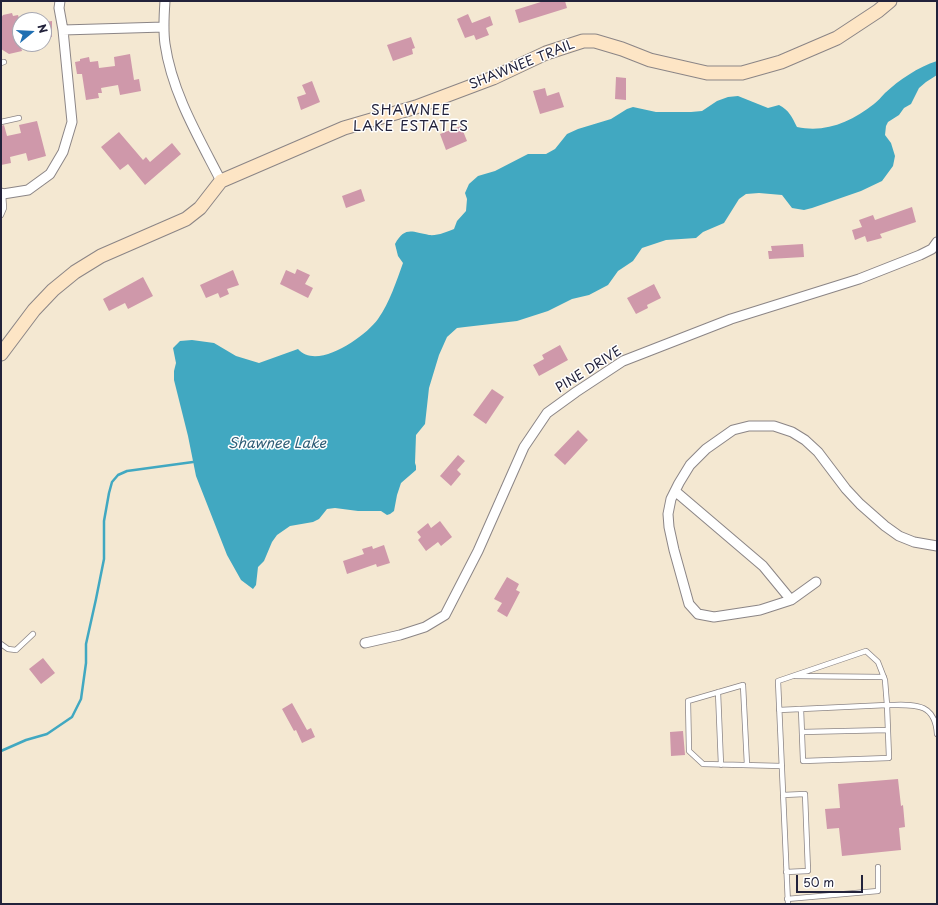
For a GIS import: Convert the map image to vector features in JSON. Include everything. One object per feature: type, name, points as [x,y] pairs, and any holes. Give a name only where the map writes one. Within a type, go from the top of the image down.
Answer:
[{"type":"street","points":[[2,194],[28,190],[50,174],[63,152],[72,122],[63,30],[59,8],[60,1]]},
{"type":"street","points":[[1,354],[34,310],[53,290],[76,272],[101,256],[186,219],[200,208],[221,181],[190,120],[173,78],[165,44],[165,1]]},
{"type":"street","name":"SHAWNEE TRAIL","points":[[221,181],[344,128],[416,107],[493,78],[546,53],[583,41],[595,41],[622,49],[650,60],[707,73],[742,74],[781,62],[836,38],[878,11],[890,1]]},
{"type":"street","points":[[63,30],[164,27]]},
{"type":"street","name":"PINE DRIVE","points":[[365,643],[424,628],[445,615],[478,551],[524,447],[547,413],[576,392],[622,361],[731,319],[859,279],[920,255],[932,248],[937,242]]},
{"type":"street","points":[[816,582],[791,600],[760,610],[714,617],[698,614],[690,604],[674,550],[669,527],[668,514],[670,500],[690,465],[706,449],[733,430],[749,426],[774,426],[792,432],[805,440],[831,468],[846,489],[860,504],[885,526],[899,536],[914,542],[937,546]]},
{"type":"street","points":[[675,491],[763,566],[791,600]]},
{"type":"lane","points":[[1,122],[19,118]]},
{"type":"lane","points":[[1,215],[4,208],[2,194]]},
{"type":"lane","points":[[1,644],[8,649],[16,650],[32,634]]},
{"type":"lane","points":[[801,708],[803,761],[888,758],[887,705],[884,677],[878,662],[866,651],[778,681],[788,901],[878,891],[878,867]]},
{"type":"lane","points":[[792,676],[884,677]]},
{"type":"lane","points":[[747,765],[744,685],[688,701],[689,751],[703,764],[782,766]]},
{"type":"lane","points":[[718,692],[722,765]]},
{"type":"lane","points":[[779,710],[801,708],[919,705],[929,711],[937,727],[937,734]]},
{"type":"lane","points":[[802,732],[888,730]]},
{"type":"lane","points":[[783,795],[805,794],[808,871],[786,872]]},
{"type":"water","name":"Shawnee Lake","points":[[937,61],[937,75],[919,88],[911,104],[904,108],[899,115],[888,122],[886,126],[885,135],[891,143],[895,156],[893,166],[882,181],[861,191],[804,210],[792,208],[782,195],[759,193],[746,194],[739,199],[724,223],[703,232],[696,238],[666,240],[642,248],[633,261],[618,271],[608,285],[589,295],[572,299],[548,311],[517,321],[457,328],[447,337],[439,355],[429,388],[425,424],[416,435],[416,470],[401,483],[394,511],[387,515],[381,511],[358,511],[335,508],[327,509],[319,519],[313,522],[290,526],[277,535],[272,542],[264,561],[258,567],[256,585],[253,589],[241,580],[227,555],[196,476],[174,380],[176,363],[173,348],[180,341],[192,340],[214,343],[236,356],[259,363],[298,349],[306,355],[317,356],[328,354],[340,349],[363,334],[378,319],[386,306],[403,263],[398,256],[395,244],[399,238],[406,232],[432,235],[442,234],[454,229],[457,221],[466,211],[467,199],[465,193],[469,184],[478,176],[495,171],[528,154],[546,154],[555,149],[567,134],[611,119],[633,107],[656,112],[702,111],[717,101],[728,97],[738,96],[768,108],[779,105],[788,112],[797,127],[828,127],[847,121],[856,116],[875,103],[890,88],[916,70]]},
{"type":"building","points":[[544,1],[565,1],[567,8],[519,23],[515,10]]},
{"type":"building","points":[[12,13],[12,52],[18,52],[9,54],[1,49],[1,18],[3,15]]},
{"type":"building","points":[[468,14],[472,23],[490,16],[493,25],[486,28],[489,35],[476,40],[474,35],[465,38],[457,19]]},
{"type":"building","points":[[411,37],[415,48],[412,49],[413,54],[393,61],[387,45]]},
{"type":"building","points":[[130,54],[134,80],[139,79],[141,91],[120,95],[118,85],[101,88],[102,93],[98,93],[99,98],[86,100],[82,74],[77,74],[75,62],[89,57],[90,62],[98,61],[99,68],[115,66],[114,57]]},
{"type":"building","points":[[616,77],[626,78],[626,100],[615,99]]},
{"type":"building","points":[[312,81],[320,102],[301,110],[297,97],[306,94],[302,85]]},
{"type":"building","points":[[545,88],[547,96],[559,92],[564,107],[540,114],[533,91]]},
{"type":"building","points":[[37,121],[46,156],[28,161],[26,153],[10,157],[11,163],[1,165],[1,126],[4,125],[7,136],[21,133],[19,125]]},
{"type":"building","points":[[461,126],[467,141],[446,150],[440,134]]},
{"type":"building","points":[[119,132],[143,160],[146,157],[150,162],[172,143],[181,154],[145,185],[128,164],[120,170],[101,147]]},
{"type":"building","points":[[361,189],[365,201],[346,208],[342,196]]},
{"type":"building","points":[[912,207],[916,222],[880,234],[882,238],[867,242],[865,236],[855,240],[852,230],[862,227],[859,220],[873,215],[875,220]]},
{"type":"building","points":[[803,244],[804,257],[769,259],[768,251],[772,251],[771,246]]},
{"type":"building","points":[[297,269],[310,275],[305,284],[313,288],[308,298],[280,284],[286,270],[295,274]]},
{"type":"building","points":[[233,270],[239,285],[227,289],[229,294],[220,298],[218,293],[206,298],[200,285]]},
{"type":"building","points":[[143,277],[153,296],[128,309],[125,303],[109,311],[103,299]]},
{"type":"building","points":[[654,284],[661,298],[647,305],[648,308],[636,314],[627,298]]},
{"type":"building","points":[[560,345],[568,360],[539,376],[533,365],[544,359],[542,355]]},
{"type":"building","points":[[492,389],[504,397],[486,424],[473,415]]},
{"type":"building","points":[[578,430],[588,440],[565,465],[554,455]]},
{"type":"building","points":[[458,455],[465,461],[457,470],[461,474],[451,486],[440,476]]},
{"type":"building","points":[[440,521],[452,537],[441,546],[438,542],[426,551],[418,540],[421,537],[417,532],[428,523],[431,528]]},
{"type":"building","points":[[384,545],[390,563],[377,567],[376,564],[347,574],[343,561],[364,554],[362,549],[372,546],[373,549]]},
{"type":"building","points":[[507,577],[519,584],[516,590],[520,592],[507,617],[497,611],[502,603],[494,599]]},
{"type":"building","points":[[43,658],[55,673],[41,684],[29,669]]},
{"type":"building","points":[[292,703],[307,730],[311,728],[315,737],[302,743],[296,730],[294,731],[282,709]]},
{"type":"building","points":[[683,731],[685,755],[671,756],[670,732]]},
{"type":"building","points":[[898,779],[905,827],[899,828],[901,850],[842,856],[839,828],[827,829],[825,809],[840,808],[838,784]]},
{"type":"waterway","points":[[1,751],[26,740],[47,734],[72,717],[81,699],[86,663],[86,644],[104,559],[104,521],[112,482],[118,475],[127,471],[193,462]]},
{"type":"district","name":"SHAWNEE LAKE ESTATES","points":[[411,120]]}]
